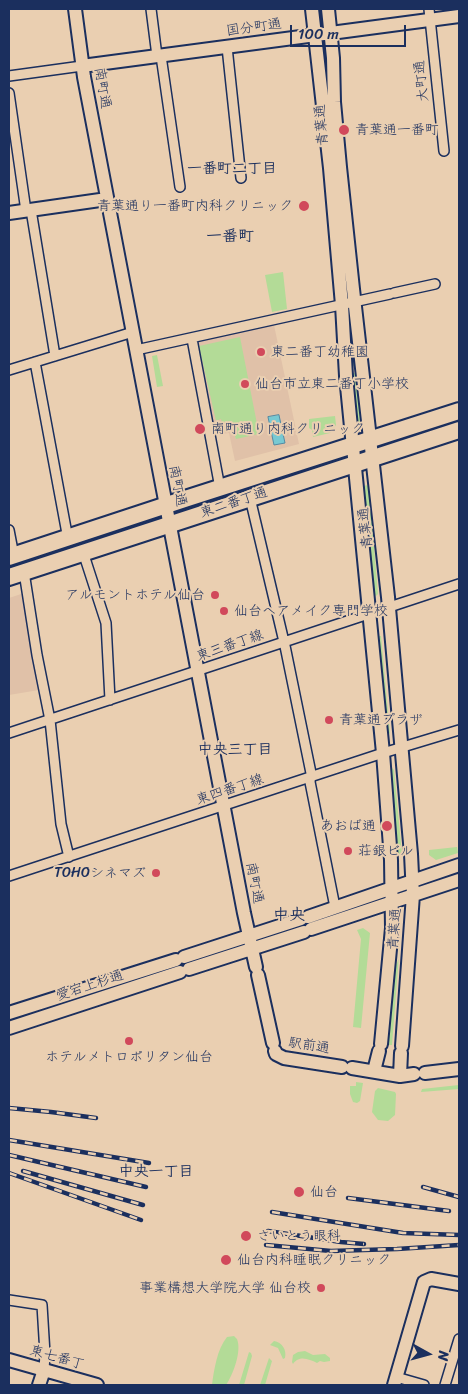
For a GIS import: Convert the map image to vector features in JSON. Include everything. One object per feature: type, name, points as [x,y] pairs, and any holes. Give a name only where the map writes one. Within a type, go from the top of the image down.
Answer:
[{"type":"highway","name":"東二番丁通","points":[[11,556],[459,412]]},
{"type":"highway","name":"東二番丁通","points":[[16,575],[459,430]]},
{"type":"street","name":"南町通","points":[[75,9],[82,66],[107,199],[224,806],[274,1047]]},
{"type":"street","points":[[151,9],[180,186]]},
{"type":"street","name":"青葉通","points":[[312,9],[348,304],[373,458],[402,748],[413,895],[400,1076]]},
{"type":"street","name":"青葉通","points":[[328,9],[348,304],[346,376],[383,754],[393,902],[380,1048],[374,1071]]},
{"type":"street","name":"国分町通","points":[[82,66],[331,33],[429,14],[459,16]]},
{"type":"street","name":"大町通","points":[[429,14],[444,151]]},
{"type":"street","points":[[227,47],[241,178]]},
{"type":"street","points":[[9,76],[82,66]]},
{"type":"street","points":[[9,93],[55,356]]},
{"type":"street","points":[[9,213],[107,199]]},
{"type":"street","points":[[136,350],[435,284]]},
{"type":"street","points":[[9,370],[133,332]]},
{"type":"street","points":[[192,338],[220,488]]},
{"type":"street","points":[[35,362],[68,539]]},
{"type":"street","points":[[250,498],[284,642],[311,773],[312,791],[335,908]]},
{"type":"street","points":[[9,530],[11,556]]},
{"type":"street","points":[[82,552],[106,624],[110,700]]},
{"type":"street","points":[[16,575],[37,655],[50,720],[61,824],[69,857]]},
{"type":"street","name":"東三番丁線","points":[[9,733],[459,584]]},
{"type":"street","name":"東四番丁線","points":[[9,876],[459,730]]},
{"type":"street","name":"愛宕上杉通","points":[[306,924],[335,908],[459,864]]},
{"type":"street","name":"愛宕上杉通","points":[[9,1024],[306,924],[393,902],[459,880]]},
{"type":"street","name":"愛宕上杉通","points":[[9,1013],[182,965]]},
{"type":"street","name":"駅前通","points":[[274,1047],[276,1054],[284,1058],[400,1076],[459,1069]]},
{"type":"street","points":[[424,1385],[395,1381],[424,1282],[431,1279],[459,1284]]},
{"type":"street","points":[[9,1300],[42,1305],[45,1354],[44,1370],[39,1385]]},
{"type":"street","points":[[445,1385],[459,1339]]},
{"type":"street","name":"東七番丁","points":[[9,1360],[97,1385]]},
{"type":"shaded area","name":"仙台市立東二番丁小学校","points":[[274,325],[299,444],[235,461],[229,433],[221,434],[219,422],[210,424],[196,346],[197,342]]},
{"type":"shaded area","points":[[24,593],[39,690],[9,695],[9,598]]},
{"type":"green space","points":[[283,272],[287,309],[272,312],[265,275]]},
{"type":"green space","points":[[348,323],[351,323],[355,366],[352,366]]},
{"type":"green space","points":[[240,337],[259,434],[236,439],[233,430],[224,432],[221,419],[216,421],[199,346]]},
{"type":"green space","points":[[157,355],[163,386],[157,387],[152,356]]},
{"type":"green space","points":[[353,373],[356,373],[361,423],[358,424]]},
{"type":"green space","points":[[335,416],[336,425],[330,433],[313,437],[312,430],[309,428],[309,419]]},
{"type":"green space","points":[[366,485],[369,487],[378,594],[376,596],[374,594],[364,487]]},
{"type":"green space","points":[[143,525],[9,568],[9,565],[39,555],[67,549]]},
{"type":"green space","points":[[376,636],[381,636],[390,733],[388,735],[386,734]]},
{"type":"green space","points":[[391,767],[394,770],[402,854],[397,855],[389,768]]},
{"type":"green space","points":[[457,847],[458,853],[436,860],[429,855],[429,850]]},
{"type":"green space","points":[[363,928],[370,933],[361,1028],[353,1027],[361,939],[357,930]]},
{"type":"green space","points":[[399,959],[392,1045],[387,1045],[393,973]]},
{"type":"green space","points":[[356,1082],[363,1083],[360,1101],[357,1103],[353,1102],[350,1094],[350,1086],[356,1086]]},
{"type":"green space","points":[[459,1085],[459,1089],[421,1092],[422,1089]]},
{"type":"green space","points":[[378,1088],[395,1092],[396,1094],[395,1115],[388,1121],[378,1120],[372,1112],[375,1091]]},
{"type":"green space","points":[[234,1336],[237,1339],[238,1350],[236,1363],[231,1375],[226,1385],[212,1385],[221,1347],[227,1337]]},
{"type":"green space","points":[[274,1341],[283,1347],[285,1358],[283,1359],[278,1348],[270,1345]]},
{"type":"green space","points":[[305,1351],[313,1355],[325,1354],[330,1358],[330,1361],[320,1361],[317,1363],[307,1359],[298,1359],[293,1364],[293,1355]]},
{"type":"green space","points":[[249,1352],[252,1356],[244,1385],[239,1385]]},
{"type":"green space","points":[[269,1358],[272,1361],[265,1385],[260,1385]]},
{"type":"water","points":[[279,415],[285,443],[274,445],[268,417]]},
{"type":"railway","points":[[9,1108],[96,1118]]},
{"type":"railway","points":[[9,1140],[149,1163]]},
{"type":"railway","points":[[9,1155],[146,1187]]},
{"type":"railway","points":[[23,1171],[143,1205]]},
{"type":"railway","points":[[9,1173],[141,1220]]},
{"type":"railway","points":[[423,1187],[459,1197]]},
{"type":"railway","points":[[348,1198],[449,1211]]},
{"type":"railway","points":[[272,1212],[403,1233],[459,1235]]},
{"type":"railway","points":[[268,1231],[364,1244]]},
{"type":"railway","points":[[266,1245],[331,1251],[459,1245]]},
{"type":"place","name":"青葉通一番町","points":[[344,130]]},
{"type":"place","name":"青葉通り一番町内科クリニック","points":[[304,206]]},
{"type":"place","name":"東二番丁幼稚園","points":[[261,352]]},
{"type":"place","name":"仙台市立東二番丁小学校","points":[[245,384]]},
{"type":"place","name":"南町通り内科クリニック","points":[[200,429]]},
{"type":"place","name":"アルモントホテル仙台","points":[[215,595]]},
{"type":"place","name":"仙台ヘアメイク専門学校","points":[[224,611]]},
{"type":"place","name":"青葉通プラザ","points":[[329,720]]},
{"type":"place","name":"あおば通","points":[[387,826]]},
{"type":"place","name":"荘銀ビル","points":[[348,851]]},
{"type":"place","name":"TOHOシネマズ","points":[[156,873]]},
{"type":"place","name":"ホテルメトロポリタン仙台","points":[[129,1041]]},
{"type":"place","name":"仙台","points":[[299,1192]]},
{"type":"place","name":"さいとう眼科","points":[[246,1236]]},
{"type":"place","name":"仙台内科睡眠クリニック","points":[[226,1260]]},
{"type":"place","name":"事業構想大学院大学 仙台校","points":[[321,1288]]},
{"type":"district","name":"一番町二丁目","points":[[232,169]]},
{"type":"district","name":"一番町","points":[[230,237]]},
{"type":"district","name":"中央三丁目","points":[[235,750]]},
{"type":"district","name":"中央","points":[[289,916]]},
{"type":"district","name":"中央一丁目","points":[[156,1172]]}]
